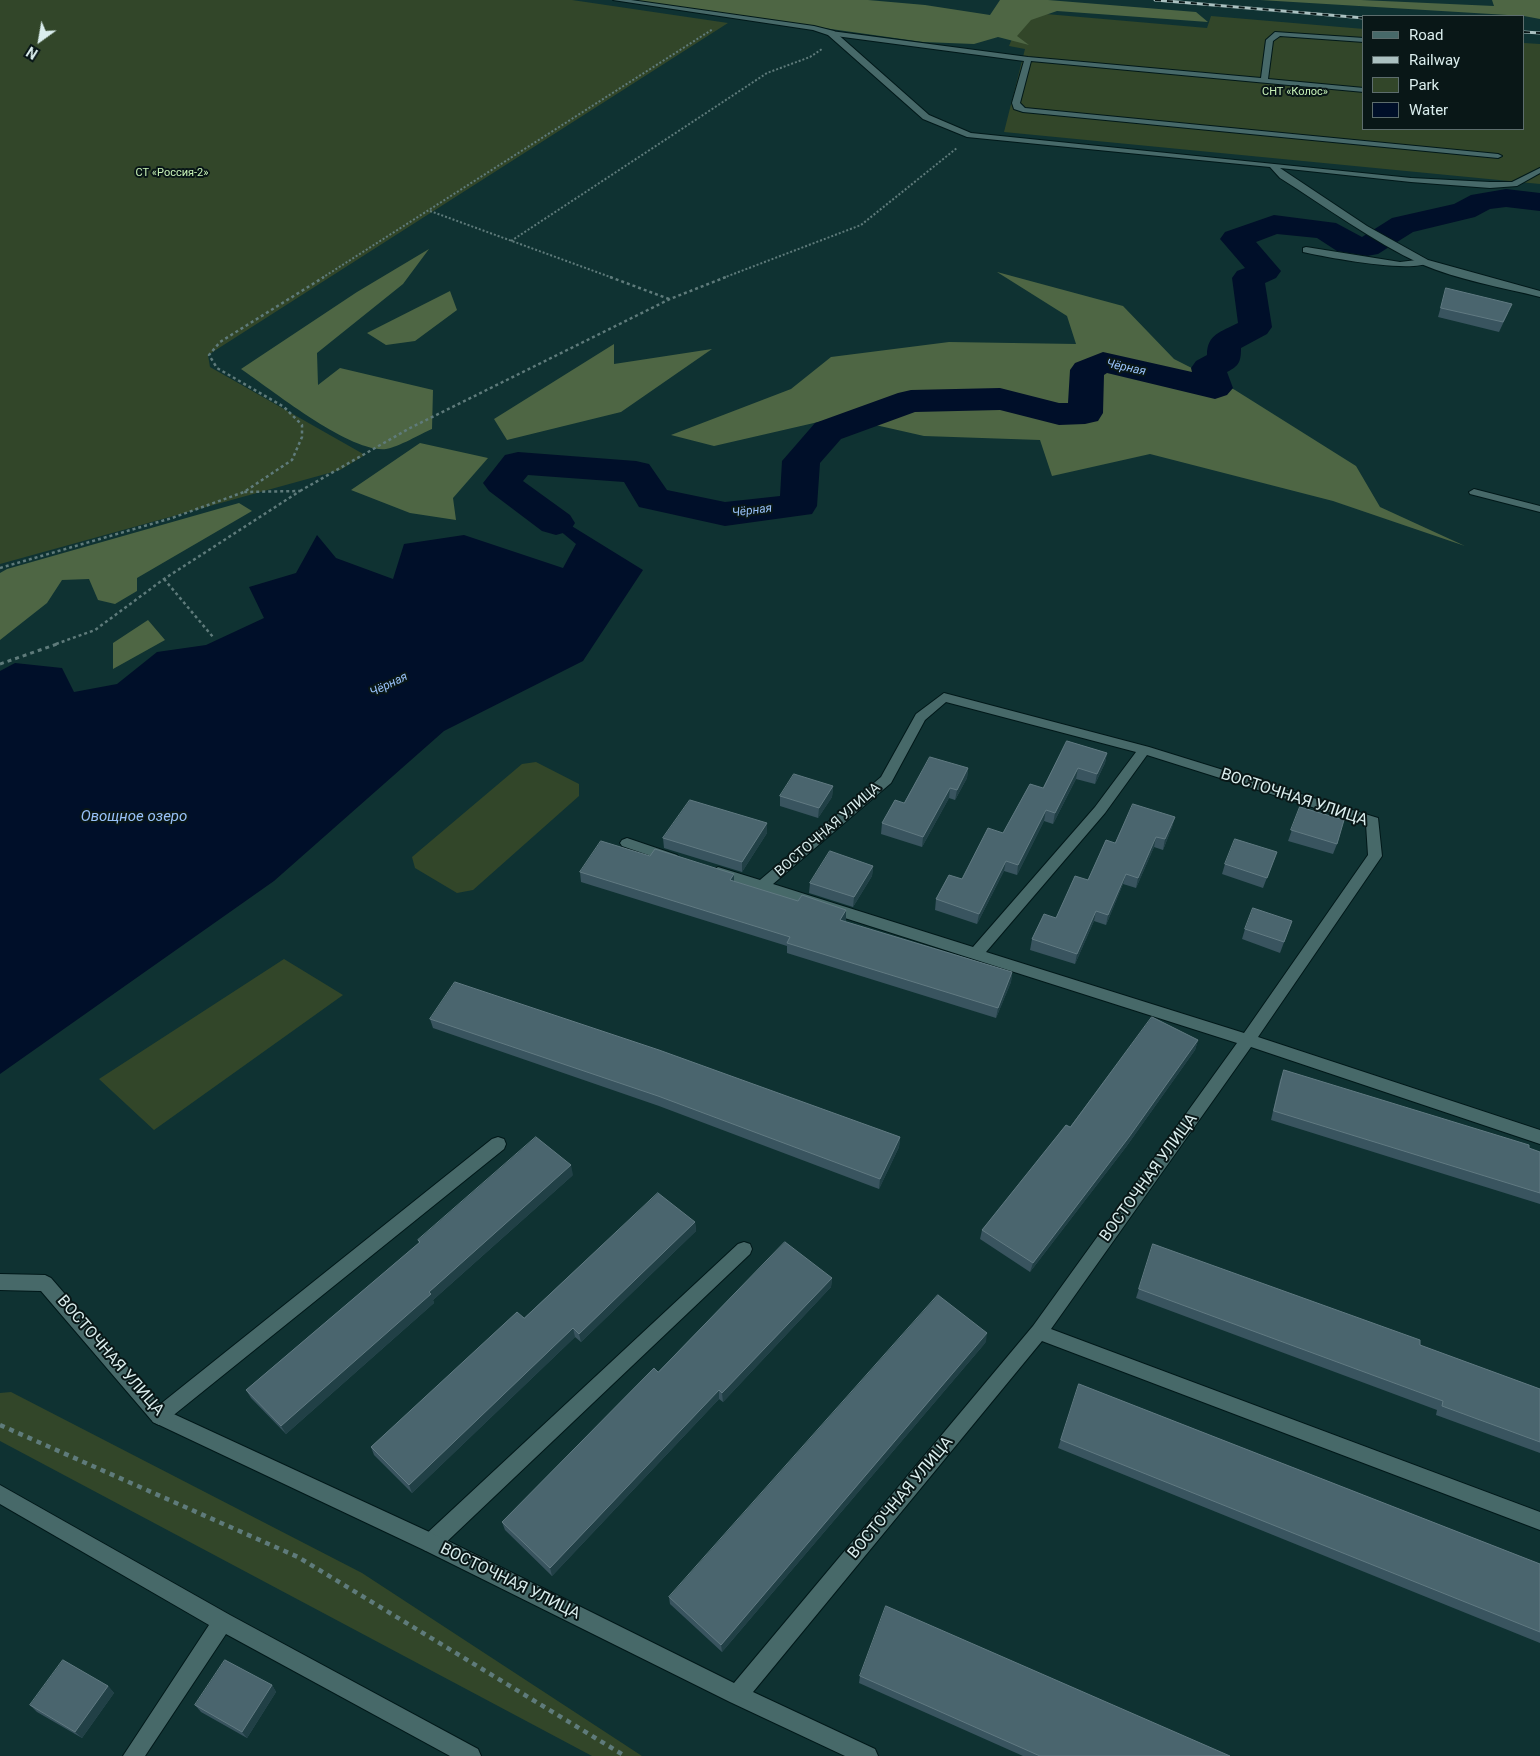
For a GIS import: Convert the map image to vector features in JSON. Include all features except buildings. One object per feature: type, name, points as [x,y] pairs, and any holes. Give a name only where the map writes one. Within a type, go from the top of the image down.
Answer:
[{"type":"street","points":[[616,0],[814,28],[834,35],[1028,59],[1362,90]]},
{"type":"street","points":[[1264,81],[1270,40],[1278,34],[1362,40]]},
{"type":"street","points":[[834,35],[926,116],[970,135],[1411,180],[1490,185],[1514,184],[1540,170]]},
{"type":"street","points":[[1028,59],[1016,103],[1017,107],[1023,110],[1498,156]]},
{"type":"street","points":[[1272,165],[1283,176],[1364,228],[1425,262],[1476,278],[1540,294]]},
{"type":"street","points":[[1306,250],[1400,265],[1425,262]]},
{"type":"street","points":[[1474,492],[1540,509]]},
{"type":"street","name":"ВОСТОЧНАЯ УЛИЦА","points":[[0,1282],[45,1283],[159,1416],[431,1543],[737,1695],[1039,1332],[1248,1040],[1376,856],[1373,821],[1144,750],[944,696],[920,718],[886,780],[762,886]]},
{"type":"street","points":[[976,954],[1100,810],[1144,750]]},
{"type":"street","points":[[627,843],[690,864]]},
{"type":"street","points":[[708,869],[1248,1040],[1540,1137]]},
{"type":"street","points":[[159,1416],[498,1144]]},
{"type":"street","points":[[431,1543],[744,1249]]},
{"type":"street","points":[[1039,1332],[1540,1521]]},
{"type":"street","points":[[0,1494],[223,1622],[471,1756]]},
{"type":"street","points":[[133,1756],[223,1622]]},
{"type":"street","points":[[737,1695],[868,1756]]},
{"type":"path","points":[[0,568],[172,518],[244,492],[292,460],[302,437],[302,425],[284,407],[217,368],[208,355],[220,342],[430,212],[711,31],[722,16]]},
{"type":"path","points":[[512,241],[768,73],[810,58],[834,35]]},
{"type":"path","points":[[0,664],[95,630],[164,579],[300,491],[410,428],[670,299],[860,225],[902,190],[928,173],[956,150],[970,135]]},
{"type":"path","points":[[430,212],[670,299]]},
{"type":"path","points":[[244,492],[300,491]]},
{"type":"path","points":[[164,579],[213,637]]},
{"type":"path","points":[[0,1425],[298,1557],[625,1756]]},
{"type":"green space","name":"СТ «Россия-2»","points":[[0,0],[572,0],[728,23],[208,355],[210,367],[365,455],[340,470],[0,564]]},
{"type":"green space","points":[[625,0],[868,0],[925,5],[990,15],[1000,0],[1048,0],[1196,12],[1208,22],[1057,11],[1031,20],[1017,36],[1029,45],[998,37],[974,44],[923,42]]},
{"type":"green space","points":[[1260,0],[1361,0],[1494,6],[1492,0],[1540,0],[1540,19],[1525,15]]},
{"type":"green space","name":"СНТ «Колос»","points":[[1023,12],[1207,28],[1211,16],[1362,29],[1362,130],[1525,130],[1525,43],[1540,44],[1540,184],[1004,132],[1025,49],[1009,46]]},
{"type":"green space","points":[[429,249],[403,284],[317,353],[318,385],[340,368],[433,390],[432,429],[391,448],[371,448],[332,431],[291,405],[241,369],[357,292]]},
{"type":"green space","points":[[997,272],[1123,306],[1174,359],[1235,390],[1356,466],[1380,507],[1465,546],[1333,501],[1150,454],[1052,476],[1040,440],[924,436],[840,417],[714,446],[671,435],[791,389],[831,357],[949,342],[1076,344],[1067,316]]},
{"type":"green space","points":[[450,291],[457,310],[415,341],[386,345],[367,333]]},
{"type":"green space","points":[[614,344],[614,364],[712,349],[621,412],[507,440],[494,419]]},
{"type":"green space","points":[[420,443],[488,458],[453,498],[456,520],[410,513],[351,490]]},
{"type":"green space","points":[[239,503],[252,511],[137,578],[137,591],[115,604],[98,600],[89,579],[62,580],[47,603],[0,640],[0,573],[7,569]]},
{"type":"green space","points":[[148,620],[165,640],[113,669],[113,643]]},
{"type":"green space","points":[[536,762],[579,784],[579,796],[473,890],[457,893],[415,868],[412,857],[522,764]]},
{"type":"green space","points":[[284,959],[343,995],[154,1130],[99,1079]]},
{"type":"green space","points":[[11,1392],[362,1573],[642,1756],[592,1756],[0,1441],[0,1393]]},
{"type":"water","name":"Овощное озеро","points":[[502,483],[643,570],[583,661],[444,731],[274,881],[0,1074],[0,671],[15,663],[62,668],[74,692],[117,684],[157,652],[206,645],[264,618],[249,587],[296,573],[317,535],[336,558],[393,579],[404,544],[464,535],[563,568],[576,544]]},
{"type":"waterway","name":"Чёрная","points":[[556,523],[502,483],[518,463],[636,472],[653,499],[725,514],[798,506],[801,461],[828,431],[911,401],[1000,399],[1059,414],[1085,413],[1087,370],[1103,362],[1215,388],[1208,368],[1224,360],[1224,344],[1255,327],[1248,278],[1265,271],[1236,239],[1274,224],[1325,230],[1348,244],[1367,247],[1403,225],[1464,211],[1482,201],[1506,198],[1540,202]]},
{"type":"railway","points":[[1155,0],[1362,18]]},
{"type":"railway","points":[[1525,32],[1540,33]]}]
